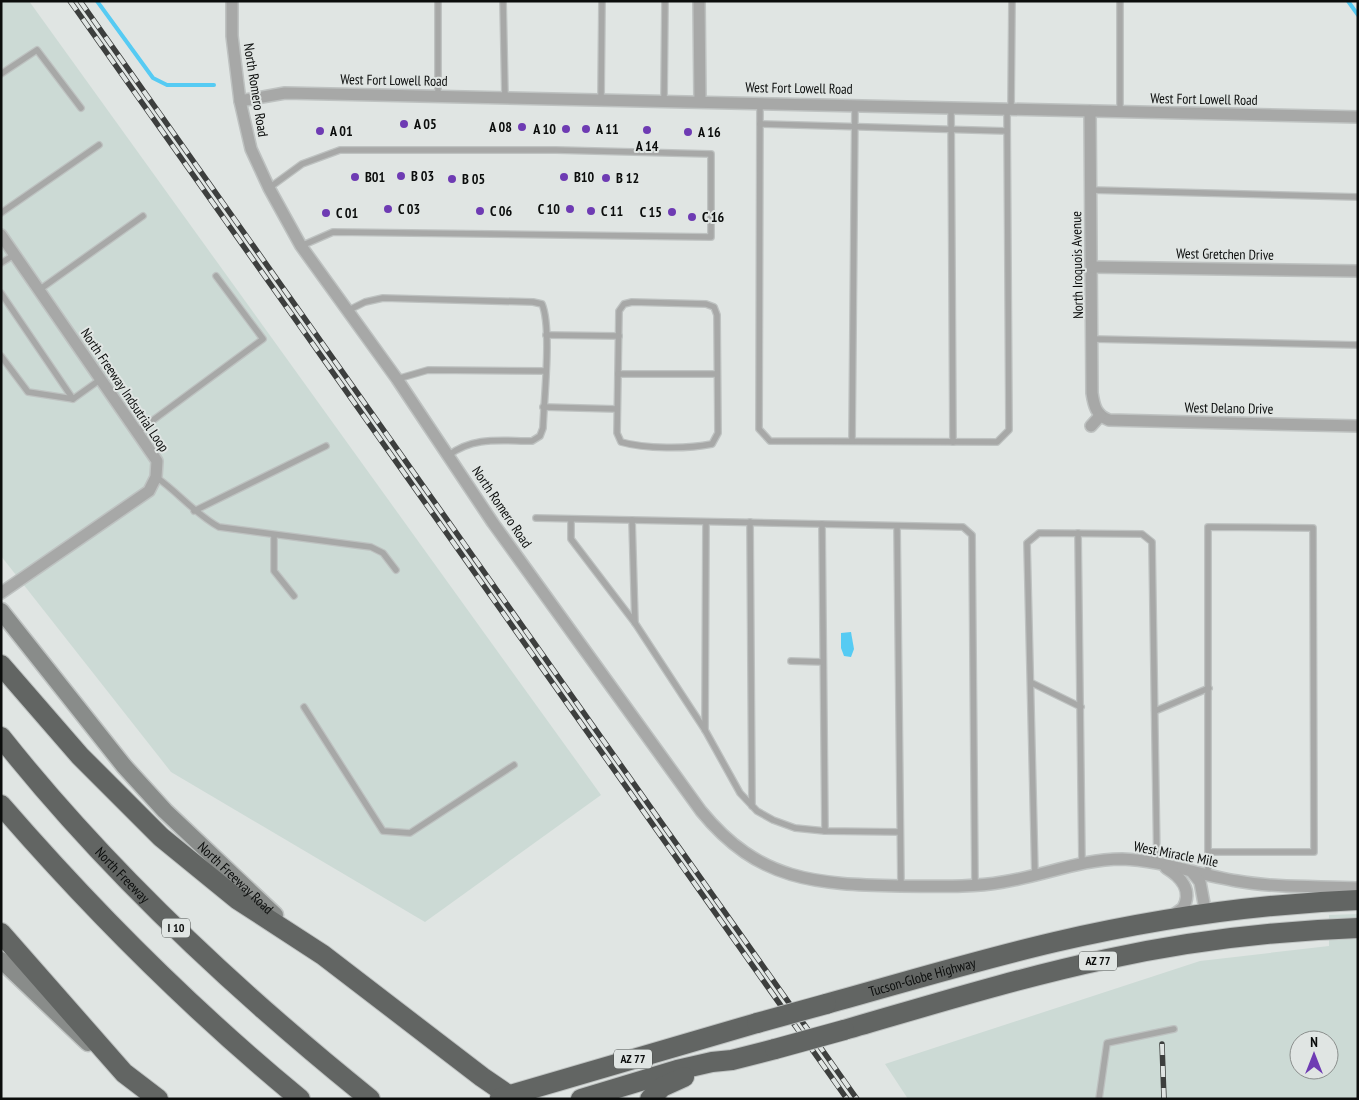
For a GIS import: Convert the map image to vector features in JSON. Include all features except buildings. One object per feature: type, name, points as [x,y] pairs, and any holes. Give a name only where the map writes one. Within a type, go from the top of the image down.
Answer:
[{"type":"highway","points":[[1,665],[80,756],[161,837],[238,899],[324,955]]},
{"type":"highway","name":"North Freeway","points":[[1,737],[81,831],[207,959],[273,1020],[370,1099]]},
{"type":"highway","points":[[1,805],[133,949],[252,1059],[300,1099]]},
{"type":"highway","name":"Tucson-Globe Highway","points":[[506,1098],[758,1023],[1036,947],[1146,924],[1206,914],[1300,903],[1358,900]]},
{"type":"highway","points":[[1300,903],[1302,931]]},
{"type":"highway","points":[[1206,914],[1209,924],[1216,931],[1232,936],[1249,937]]},
{"type":"highway","name":"Tucson-Globe Highway","points":[[581,1099],[677,1070],[712,1062],[732,1060],[1070,968],[1140,952],[1302,931],[1358,928]]},
{"type":"highway","points":[[1,932],[124,1073],[158,1099]]},
{"type":"highway","name":"North Freeway Road","points":[[324,955],[506,1098]]},
{"type":"highway","points":[[650,1099],[670,1082],[719,1067],[732,1060]]},
{"type":"main road","name":"North Freeway Road","points":[[1,611],[124,766],[165,812],[265,907],[324,955]]},
{"type":"main road","points":[[1,960],[66,1024],[124,1073]]},
{"type":"street","name":"North Romero Road","points":[[232,1],[232,36],[240,101],[251,149],[269,188],[301,246],[397,379],[499,532],[701,811],[720,833],[748,855],[765,865],[798,878],[837,884],[901,886]]},
{"type":"street","points":[[699,1],[700,101]]},
{"type":"street","name":"West Fort Lowell Road","points":[[240,101],[285,93],[760,102],[1358,117]]},
{"type":"street","name":"North Iroquois Avenue","points":[[1090,111],[1093,399],[1100,416]]},
{"type":"street","name":"North Freeway Indsutrial Loop","points":[[1,235],[157,460],[156,477]]},
{"type":"street","name":"West Gretchen Drive","points":[[1092,267],[1358,271]]},
{"type":"street","points":[[1091,426],[1100,416]]},
{"type":"street","name":"West Delano Drive","points":[[1100,416],[1109,420],[1358,426]]},
{"type":"street","points":[[1,593],[148,491],[156,477]]},
{"type":"street","name":"West Miracle Mile","points":[[901,886],[975,886],[1035,876],[1082,864],[1122,860],[1157,864],[1264,884],[1358,888]]},
{"type":"street","points":[[1146,924],[1176,914],[1183,908],[1186,899],[1183,882],[1174,873],[1157,864]]},
{"type":"street","points":[[1192,872],[1200,882],[1206,914]]},
{"type":"lane","points":[[438,1],[438,96]]},
{"type":"lane","points":[[503,1],[505,97]]},
{"type":"lane","points":[[601,99],[602,1]]},
{"type":"lane","points":[[664,100],[665,1]]},
{"type":"lane","points":[[760,102],[759,429],[770,440],[997,442],[1009,430],[1006,131],[1009,109],[1012,1]]},
{"type":"lane","points":[[1120,1],[1120,112]]},
{"type":"lane","points":[[1,74],[37,50],[81,108]]},
{"type":"lane","points":[[852,440],[855,105]]},
{"type":"lane","points":[[951,107],[953,442]]},
{"type":"lane","points":[[760,124],[1006,131]]},
{"type":"lane","points":[[1,213],[99,145]]},
{"type":"lane","points":[[269,188],[302,164],[340,150],[556,150],[711,154],[711,237],[333,232],[301,246]]},
{"type":"lane","points":[[1091,190],[1358,197]]},
{"type":"lane","points":[[39,290],[143,216]]},
{"type":"lane","points":[[1,263],[14,254]]},
{"type":"lane","points":[[137,432],[263,339],[216,276]]},
{"type":"lane","points":[[1,294],[73,399]]},
{"type":"lane","points":[[348,311],[365,302],[383,298],[533,302],[542,304],[547,314],[543,428],[540,436],[532,440],[473,442],[460,446],[448,455]]},
{"type":"lane","points":[[624,304],[706,304],[714,306],[717,315],[718,433],[712,444],[700,446],[633,446],[621,442],[617,433],[619,336],[620,311],[624,304]]},
{"type":"lane","points":[[546,335],[619,336]]},
{"type":"lane","points":[[1093,339],[1358,345]]},
{"type":"lane","points":[[1,356],[28,392],[73,399],[101,379]]},
{"type":"lane","points":[[397,379],[428,370],[545,370]]},
{"type":"lane","points":[[618,374],[717,374]]},
{"type":"lane","points":[[544,407],[617,409]]},
{"type":"lane","points":[[194,510],[326,446]]},
{"type":"lane","points":[[156,477],[174,490],[194,510],[219,527],[274,536],[371,547],[383,553],[396,570]]},
{"type":"lane","points":[[536,518],[963,527],[972,535],[975,886]]},
{"type":"lane","points":[[571,518],[571,539],[635,623],[706,730],[740,793],[752,806],[773,820],[788,826],[825,832],[899,832]]},
{"type":"lane","points":[[632,520],[635,623]]},
{"type":"lane","points":[[706,522],[706,730]]},
{"type":"lane","points":[[750,522],[752,806]]},
{"type":"lane","points":[[822,524],[825,832]]},
{"type":"lane","points":[[897,526],[901,886]]},
{"type":"lane","points":[[1208,875],[1210,852],[1208,527],[1314,528],[1314,852],[1210,852]]},
{"type":"lane","points":[[1035,876],[1032,683],[1027,543],[1039,532],[1142,534],[1152,542],[1157,864]]},
{"type":"lane","points":[[1078,533],[1082,864]]},
{"type":"lane","points":[[274,536],[274,571],[294,596]]},
{"type":"lane","points":[[792,661],[823,662]]},
{"type":"lane","points":[[1032,683],[1081,706]]},
{"type":"lane","points":[[1155,711],[1209,688]]},
{"type":"lane","points":[[304,707],[383,831],[410,833],[514,765]]},
{"type":"lane","points":[[1099,1099],[1107,1043],[1174,1029]]},
{"type":"shaded area","points":[[1,1],[29,1],[601,795],[425,922],[171,772],[1,556]]},
{"type":"shaded area","points":[[1358,914],[1358,1099],[908,1099],[885,1064],[1200,961],[1329,946],[1329,915]]},
{"type":"water","points":[[851,632],[854,649],[851,657],[844,656],[841,648],[841,633]]},
{"type":"waterway","points":[[97,1],[153,78],[167,85],[214,85]]},
{"type":"waterway","points":[[1348,1],[1358,15]]},
{"type":"railway","points":[[70,1],[847,1099]]},
{"type":"railway","points":[[80,1],[857,1099]]},
{"type":"railway","points":[[1162,1044],[1164,1099]]},
{"type":"place","name":"A 05","points":[[404,124]]},
{"type":"place","name":"A 08","points":[[522,127]]},
{"type":"place","name":"A 10","points":[[566,129]]},
{"type":"place","name":"A 11","points":[[586,129]]},
{"type":"place","name":"A 14","points":[[647,130]]},
{"type":"place","name":"A 01","points":[[320,131]]},
{"type":"place","name":"A 16","points":[[688,132]]},
{"type":"place","name":"B 03","points":[[401,176]]},
{"type":"place","name":"B01","points":[[355,177]]},
{"type":"place","name":"B10","points":[[564,177]]},
{"type":"place","name":"B 12","points":[[606,178]]},
{"type":"place","name":"B 05","points":[[452,179]]},
{"type":"place","name":"C 03","points":[[388,209]]},
{"type":"place","name":"C 10","points":[[570,209]]},
{"type":"place","name":"C 06","points":[[480,211]]},
{"type":"place","name":"C 11","points":[[591,211]]},
{"type":"place","name":"C 15","points":[[672,212]]},
{"type":"place","name":"C 01","points":[[326,213]]},
{"type":"place","name":"C 16","points":[[692,217]]}]
